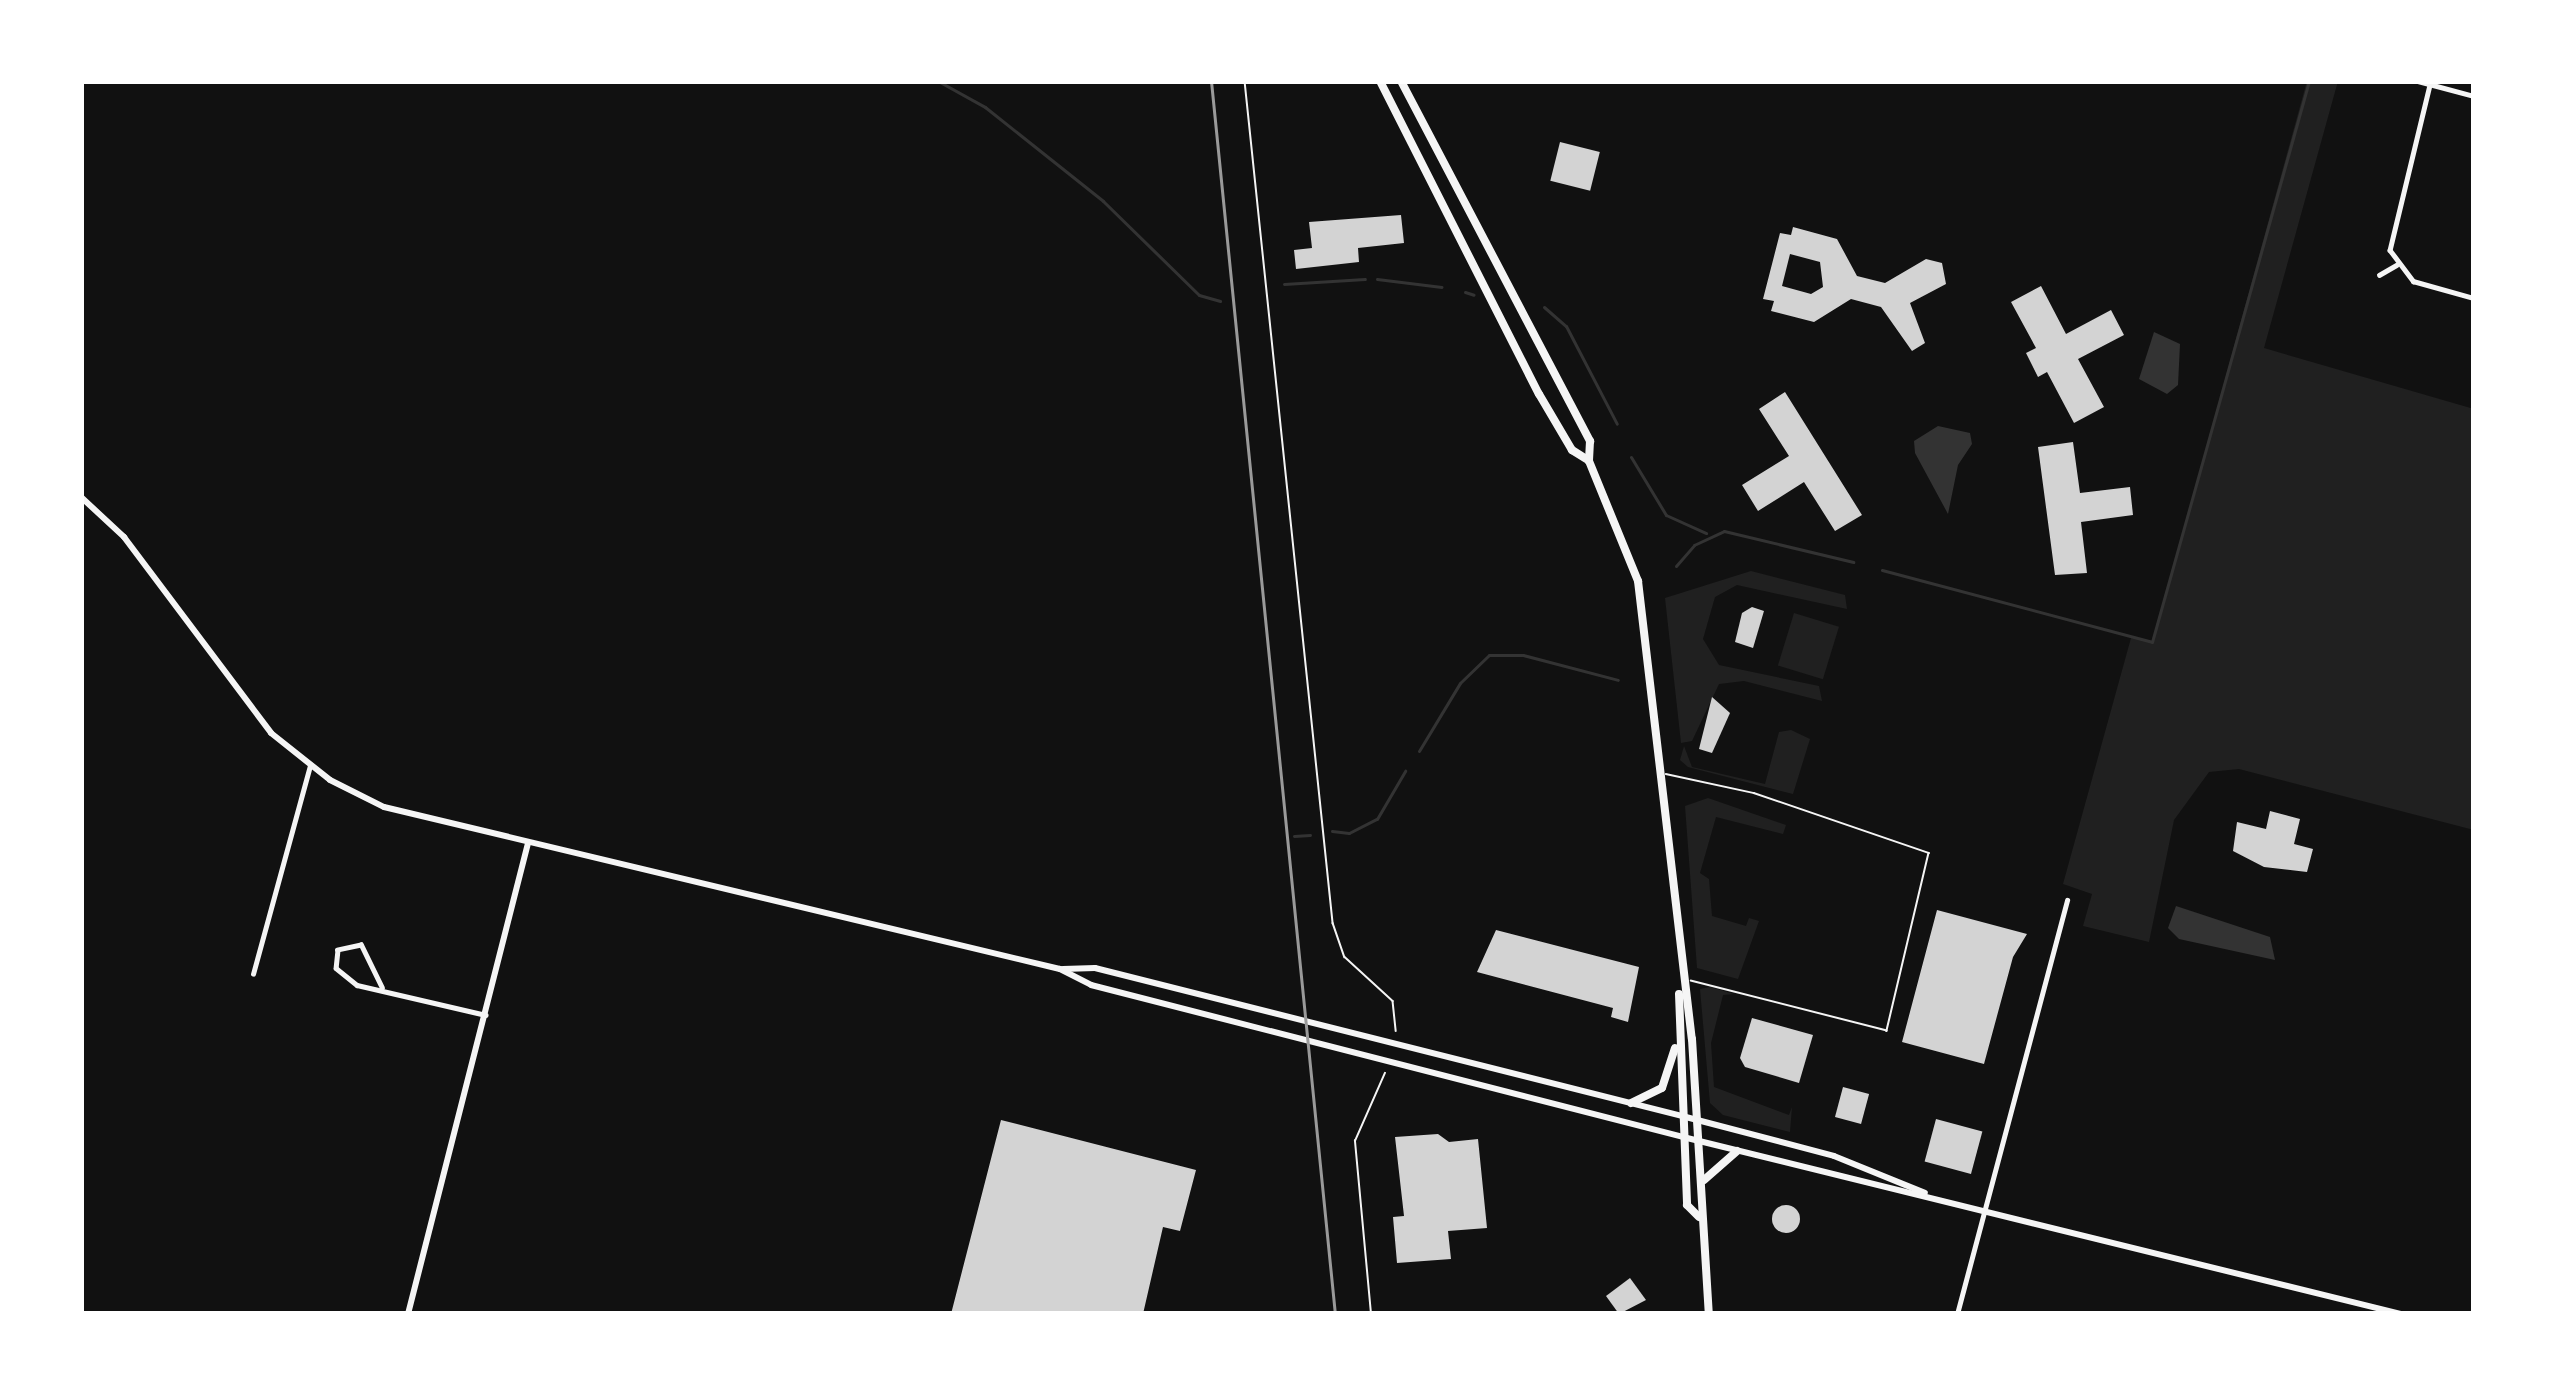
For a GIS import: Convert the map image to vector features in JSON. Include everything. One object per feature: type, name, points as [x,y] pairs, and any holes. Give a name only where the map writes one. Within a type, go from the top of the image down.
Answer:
[{"type":"main road","points":[[1380,81],[1539,394],[1572,450],[1589,461]]},
{"type":"main road","points":[[1401,81],[1590,441],[1589,461],[1641,593],[1699,1120],[1703,1181],[1699,1217],[1709,1314]]},
{"type":"main road","points":[[1681,981],[1676,1047],[1687,1205],[1699,1217]]},
{"type":"main road","points":[[1631,1103],[1662,1088],[1676,1047]]},
{"type":"main road","points":[[1703,1181],[1738,1151]]},
{"type":"street","points":[[2418,81],[2474,96]]},
{"type":"street","points":[[2430,82],[2391,230],[2396,265],[2413,281],[2474,298]]},
{"type":"street","points":[[2379,275],[2396,265]]},
{"type":"street","points":[[81,497],[147,565],[250,710],[310,765],[384,807],[1060,969],[1091,985],[2401,1314]]},
{"type":"street","points":[[253,974],[310,765]]},
{"type":"street","points":[[408,1314],[528,844]]},
{"type":"street","points":[[1957,1314],[2067,900]]},
{"type":"street","points":[[382,988],[362,945],[338,950],[342,977],[382,988],[486,1015]]},
{"type":"street","points":[[1060,969],[1095,968],[1699,1120],[1834,1156],[1928,1195]]},
{"type":"lane","points":[[1663,774],[1754,793],[1796,813],[1929,853],[1887,1031],[1709,980],[1681,981]]},
{"type":"path","points":[[1245,81],[1333,923]]},
{"type":"path","points":[[1358,1166],[1371,1314]]},
{"type":"shaded area","points":[[2307,81],[2338,81],[2264,348],[2474,409],[2474,830],[2239,769],[2209,772],[2174,820],[2149,942],[2083,926],[2092,894],[2063,884],[2131,638],[2153,641]]},
{"type":"shaded area","points":[[2154,332],[2180,344],[2178,385],[2167,394],[2139,379]]},
{"type":"shaded area","points":[[1938,426],[1970,433],[1972,444],[1958,465],[1948,514],[1915,453],[1914,441]]},
{"type":"shaded area","points":[[1751,571],[1845,595],[1847,609],[1737,585],[1715,597],[1703,639],[1719,665],[1819,686],[1822,701],[1744,681],[1719,684],[1692,741],[1681,743],[1665,598]]},
{"type":"shaded area","points":[[1794,613],[1839,627],[1823,679],[1778,666]]},
{"type":"shaded area","points":[[1791,730],[1810,739],[1793,794],[1688,767],[1680,760],[1684,746],[1692,767],[1765,784],[1779,732]]},
{"type":"shaded area","points":[[1708,798],[1786,825],[1783,834],[1716,817],[1700,873],[1709,879],[1712,916],[1746,926],[1749,918],[1759,921],[1738,979],[1697,968],[1685,806]]},
{"type":"shaded area","points":[[2176,906],[2270,937],[2275,960],[2179,939],[2168,928]]},
{"type":"shaded area","points":[[1700,989],[1734,994],[1723,995],[1711,1043],[1714,1087],[1789,1115],[1792,1107],[1790,1132],[1723,1115],[1710,1103]]},
{"type":"building","points":[[1560,142],[1600,152],[1590,191],[1550,181]]},
{"type":"building","points":[[1401,215],[1404,243],[1358,248],[1359,262],[1296,269],[1294,250],[1312,248],[1309,222]]},
{"type":"building","points":[[1793,227],[1837,239],[1857,276],[1885,283],[1926,259],[1942,263],[1946,284],[1910,303],[1925,343],[1912,351],[1881,307],[1851,299],[1814,322],[1771,311],[1774,301],[1763,299],[1780,233],[1791,235]],"holes":[[[1790,254],[1820,262],[1823,287],[1811,294],[1782,286]]]},
{"type":"building","points":[[2041,286],[2066,334],[2111,310],[2124,335],[2078,359],[2104,407],[2074,423],[2047,372],[2038,377],[2026,353],[2036,348],[2011,302]]},
{"type":"building","points":[[1785,392],[1862,515],[1835,531],[1804,482],[1758,511],[1742,485],[1789,456],[1759,409]]},
{"type":"building","points":[[2073,442],[2080,493],[2130,487],[2133,515],[2081,522],[2087,573],[2055,575],[2038,447]]},
{"type":"building","points":[[1752,607],[1764,611],[1753,648],[1735,642],[1742,613]]},
{"type":"building","points":[[1712,697],[1730,713],[1712,753],[1699,749]]},
{"type":"building","points":[[2270,811],[2300,819],[2294,844],[2313,849],[2307,872],[2264,867],[2233,851],[2237,822],[2266,829]]},
{"type":"building","points":[[1937,910],[2027,934],[2013,957],[1984,1064],[1902,1042]]},
{"type":"building","points":[[1496,930],[1639,967],[1628,1022],[1611,1017],[1613,1008],[1477,972]]},
{"type":"building","points":[[1752,1018],[1813,1035],[1799,1083],[1745,1067],[1740,1058]]},
{"type":"building","points":[[1843,1087],[1869,1094],[1861,1124],[1835,1117]]},
{"type":"building","points":[[1936,1119],[1982,1131],[1971,1174],[1925,1162]]},
{"type":"building","points":[[1001,1120],[1196,1170],[1180,1231],[1163,1227],[1143,1314],[951,1314]]},
{"type":"building","points":[[1438,1134],[1449,1142],[1478,1139],[1487,1228],[1448,1231],[1451,1259],[1397,1263],[1393,1217],[1404,1216],[1395,1137]]},
{"type":"building","points":[[1786,1205],[1796,1209],[1800,1219],[1796,1229],[1786,1233],[1776,1229],[1772,1219],[1776,1209]]},
{"type":"building","points":[[1630,1278],[1646,1300],[1619,1314],[1606,1296]]},
{"type":"waterway","points":[[938,81],[985,107],[1103,201],[1199,295],[1220,301]]},
{"type":"waterway","points":[[1882,570],[2152,642],[2309,81]]},
{"type":"waterway","points":[[1284,284],[1365,279]]},
{"type":"waterway","points":[[1377,279],[1442,287]]},
{"type":"waterway","points":[[1465,292],[1474,295]]},
{"type":"waterway","points":[[1544,307],[1566,326],[1617,424]]},
{"type":"waterway","points":[[1631,457],[1666,515],[1706,533]]},
{"type":"waterway","points":[[1676,566],[1694,545],[1724,531],[1853,562]]},
{"type":"waterway","points":[[1419,751],[1460,683],[1489,655],[1523,655],[1618,680]]},
{"type":"waterway","points":[[1332,831],[1349,833],[1377,819],[1405,771]]},
{"type":"waterway","points":[[1294,836],[1310,835]]},
{"type":"railway","points":[[1211,81],[1335,1314]]}]
